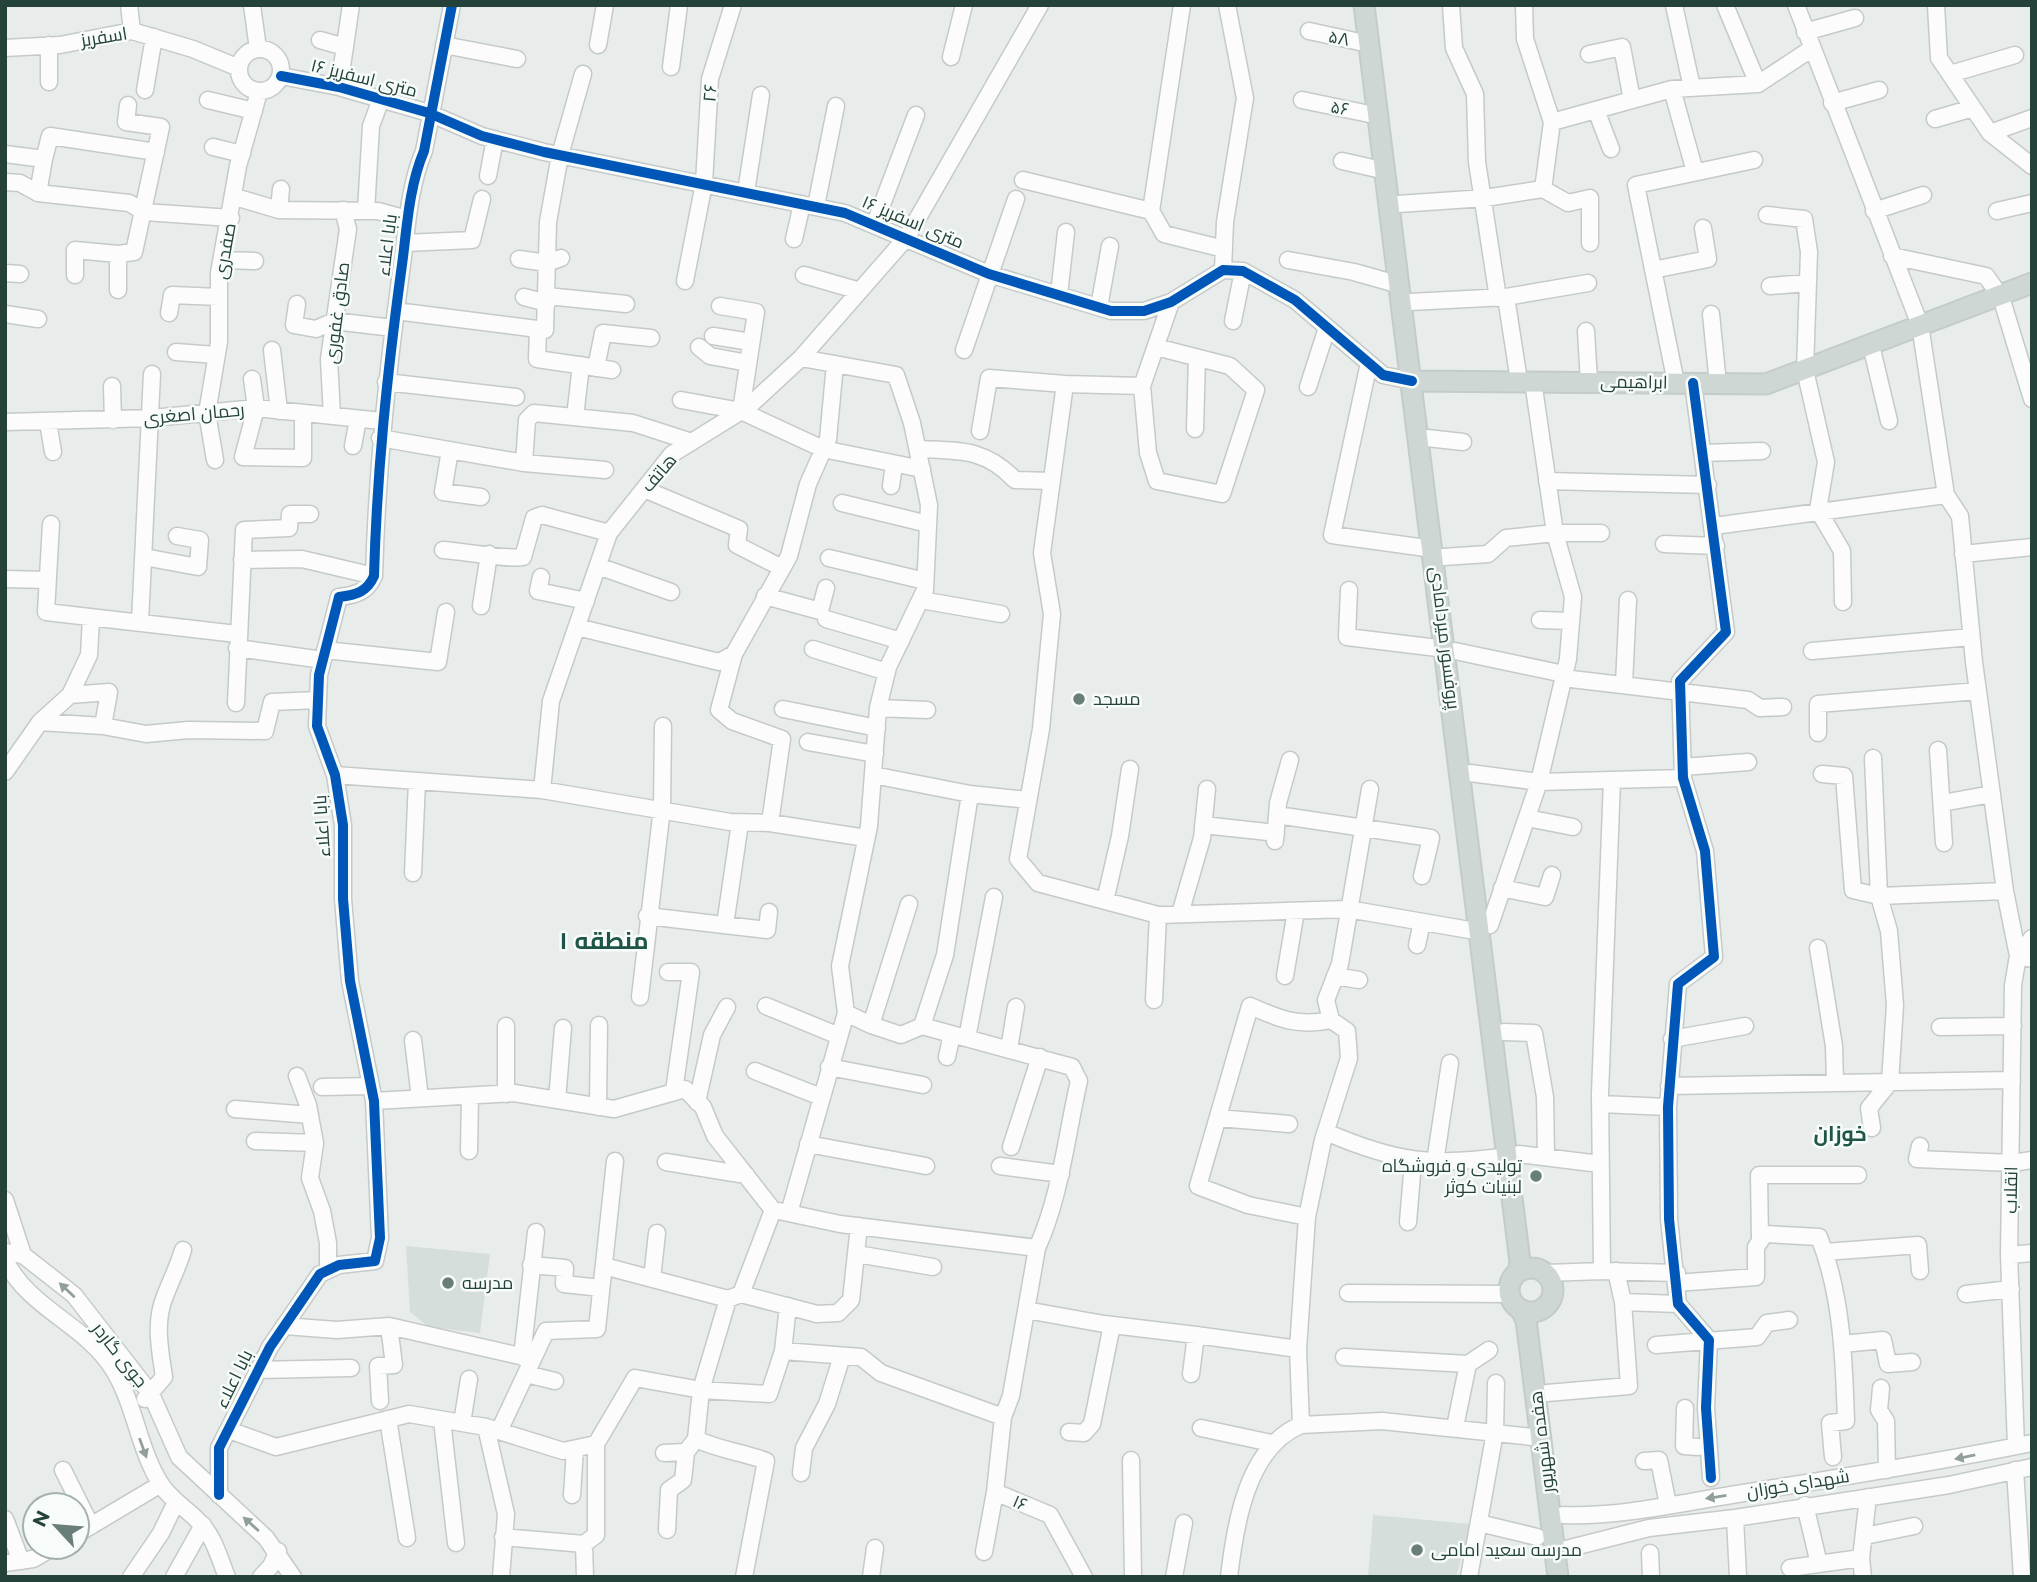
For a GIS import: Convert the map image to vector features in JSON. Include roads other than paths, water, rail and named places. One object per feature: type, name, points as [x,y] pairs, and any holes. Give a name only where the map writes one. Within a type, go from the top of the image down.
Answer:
[{"type":"main road","name":"پروفسور میردامادی","points":[[1364,5],[1400,285],[1427,438],[1438,553]]},
{"type":"main road","name":"پروفسور میردامادی","points":[[1373,5],[1410,302],[1416,380],[1513,1155]]},
{"type":"main road","points":[[2001,297],[2032,283]]},
{"type":"main road","points":[[2001,297],[2032,297]]},
{"type":"main road","name":"ابراهیمی","points":[[1416,380],[1766,384],[1972,304],[2001,297]]},
{"type":"main road","name":"پروفسور میردامادی","points":[[1485,928],[1504,1032],[1520,1262],[1533,1271],[1553,1294],[1523,1305]]},
{"type":"main road","points":[[1523,1305],[1510,1283],[1533,1271]]},
{"type":"main road","name":"هفده شهریور","points":[[1523,1305],[1538,1320],[1569,1577]]},
{"type":"main road","name":"هفده شهریور","points":[[1523,1305],[1558,1577]]},
{"type":"street","points":[[129,5],[132,31]]},
{"type":"street","points":[[253,5],[258,49]]},
{"type":"street","points":[[339,87],[351,5]]},
{"type":"street","name":"بابا اعلاء","points":[[219,1495],[219,1448],[257,1370],[284,1326],[320,1274],[339,1265],[375,1261],[380,1238],[372,1093],[351,981],[343,899],[343,825],[335,775],[317,726],[318,699],[324,655],[339,597],[355,595],[369,587],[374,576],[381,430],[407,219],[424,151],[429,113],[452,5]]},
{"type":"street","points":[[598,45],[605,5]]},
{"type":"street","points":[[671,67],[679,5]]},
{"type":"street","name":"۲۶","points":[[685,281],[704,183],[710,79],[733,5]]},
{"type":"street","points":[[951,57],[964,5]]},
{"type":"street","name":"هاتف","points":[[542,790],[551,701],[609,533],[672,454],[741,411],[801,358],[907,237],[1040,5]]},
{"type":"street","points":[[1182,5],[1151,211],[1164,234],[1224,249]]},
{"type":"street","points":[[1229,5],[1245,98],[1223,271],[1243,271],[1294,300],[1383,375],[1416,380]]},
{"type":"street","points":[[1065,384],[1042,552],[1052,614],[1041,729],[1018,859],[1038,883],[1158,915],[1348,909],[1422,922],[1485,928],[1539,782],[1563,676],[1573,597],[1555,533],[1526,381],[1502,298],[1477,162],[1475,94],[1454,48],[1451,5]]},
{"type":"street","points":[[1524,5],[1525,39],[1552,122],[1543,189]]},
{"type":"street","points":[[1674,5],[1692,88]]},
{"type":"street","points":[[1725,5],[1758,84]]},
{"type":"street","name":"انقلاب","points":[[1796,5],[1920,325],[1946,495],[1959,516],[1971,637],[2005,891],[2025,957],[2013,1026],[2010,1255],[2024,1444]]},
{"type":"street","points":[[1936,5],[1939,58],[1990,133],[2032,166]]},
{"type":"street","points":[[1805,32],[1854,18]]},
{"type":"street","name":"اسفریز","points":[[5,48],[49,45],[132,31],[239,68]]},
{"type":"street","name":"۵۸","points":[[1309,32],[1369,44]]},
{"type":"street","points":[[145,90],[153,37]]},
{"type":"street","points":[[320,40],[345,47]]},
{"type":"street","points":[[49,45],[49,82]]},
{"type":"street","points":[[444,45],[517,59]]},
{"type":"street","points":[[1589,54],[1622,47],[1632,100]]},
{"type":"street","points":[[258,49],[277,57],[281,76],[273,88],[259,92],[242,81],[239,68],[245,55],[258,49]]},
{"type":"street","points":[[1552,122],[1672,89],[1758,84],[1811,49]]},
{"type":"street","points":[[1950,74],[2015,55]]},
{"type":"street","points":[[396,311],[545,330],[554,260],[548,222],[560,155],[583,74]]},
{"type":"street","name":"۱۶ متری اسفریز","points":[[281,76],[339,87],[429,113],[495,139],[560,155],[809,205],[874,223],[989,274],[1111,310],[1144,310],[1171,302],[1223,271]]},
{"type":"street","points":[[1672,89],[1695,172]]},
{"type":"street","points":[[1832,103],[1879,90]]},
{"type":"street","name":"صفدری","points":[[215,460],[207,413],[216,355],[222,260],[242,154],[259,92]]},
{"type":"street","points":[[746,192],[761,95]]},
{"type":"street","points":[[366,211],[371,126],[381,99]]},
{"type":"street","points":[[208,100],[254,111]]},
{"type":"street","name":"۵۶","points":[[1302,100],[1379,116]]},
{"type":"street","points":[[75,275],[75,250],[118,254],[134,252],[145,212],[161,127],[126,122],[128,105]]},
{"type":"street","points":[[794,239],[809,205],[836,106]]},
{"type":"street","points":[[1935,119],[1973,108]]},
{"type":"street","points":[[1596,110],[1611,149]]},
{"type":"street","points":[[874,223],[916,116]]},
{"type":"street","points":[[1990,133],[2032,118]]},
{"type":"street","points":[[38,194],[50,136],[156,152]]},
{"type":"street","points":[[488,176],[495,139]]},
{"type":"street","points":[[213,147],[242,154]]},
{"type":"street","points":[[5,153],[44,159]]},
{"type":"street","points":[[1711,1478],[1706,1408],[1709,1340],[1678,1304],[1669,1219],[1668,1107],[1678,984],[1714,957],[1705,851],[1683,772],[1679,681],[1726,632],[1703,453],[1653,270],[1636,185],[1754,160]]},
{"type":"street","points":[[1342,161],[1386,171]]},
{"type":"street","points":[[1023,180],[1125,213],[1151,211]]},
{"type":"street","points":[[5,182],[20,183],[38,194],[129,203],[145,212],[231,218]]},
{"type":"street","points":[[279,210],[281,189]]},
{"type":"street","points":[[1398,204],[1485,198],[1543,189],[1567,203],[1590,198],[1590,243]]},
{"type":"street","points":[[1874,211],[1923,195]]},
{"type":"street","points":[[235,197],[279,210],[366,211],[407,219]]},
{"type":"street","points":[[405,243],[472,240],[482,199]]},
{"type":"street","points":[[964,350],[1016,199]]},
{"type":"street","points":[[1997,211],[2032,203]]},
{"type":"street","name":"صادق غفوری","points":[[332,416],[329,359],[348,229],[343,210]]},
{"type":"street","points":[[1767,215],[1804,219],[1808,283],[1805,370],[1825,462],[1818,510],[1842,551],[1843,602]]},
{"type":"street","points":[[1653,270],[1708,260],[1703,228]]},
{"type":"street","points":[[1059,296],[1066,232]]},
{"type":"street","points":[[1099,307],[1110,246]]},
{"type":"street","points":[[118,254],[118,290]]},
{"type":"street","points":[[1892,257],[1981,274],[2001,297],[2032,400]]},
{"type":"street","points":[[519,259],[554,260]]},
{"type":"street","points":[[222,260],[255,261]]},
{"type":"street","points":[[1288,260],[1354,272],[1400,285]]},
{"type":"street","points":[[1233,321],[1243,271]]},
{"type":"street","points":[[804,275],[860,291]]},
{"type":"street","points":[[1410,302],[1502,298],[1588,283]]},
{"type":"street","points":[[1770,286],[1808,283]]},
{"type":"street","points":[[169,313],[172,295],[219,297]]},
{"type":"street","points":[[524,297],[626,304]]},
{"type":"street","points":[[1156,347],[1230,366],[1256,390],[1222,494],[1157,481],[1148,453],[1142,386],[1171,302]]},
{"type":"street","points":[[297,304],[294,325],[316,329],[334,321],[393,328]]},
{"type":"street","points":[[720,306],[756,312],[741,411]]},
{"type":"street","points":[[5,314],[38,318]]},
{"type":"street","points":[[1711,314],[1718,384]]},
{"type":"street","points":[[1308,387],[1327,328]]},
{"type":"street","points":[[538,329],[537,359],[596,368]]},
{"type":"street","points":[[1586,331],[1589,382]]},
{"type":"street","points":[[575,417],[596,368],[603,333],[651,338]]},
{"type":"street","points":[[713,336],[751,342]]},
{"type":"street","points":[[1871,345],[1889,421]]},
{"type":"street","points":[[699,347],[710,356],[748,363]]},
{"type":"street","points":[[272,350],[279,411]]},
{"type":"street","points":[[176,352],[216,355]]},
{"type":"street","points":[[667,1530],[670,1490],[683,1480],[701,1390],[734,1296],[781,1212],[808,1144],[846,1013],[840,966],[866,838],[878,708],[887,672],[926,581],[929,505],[918,449],[896,375],[801,358]]},
{"type":"street","points":[[1195,429],[1197,358]]},
{"type":"street","points":[[1368,363],[1332,535],[1438,553],[1488,554],[1506,538],[1555,533],[1601,533]]},
{"type":"street","points":[[770,823],[782,738],[732,721],[719,710],[734,654],[789,556],[808,484],[828,439],[835,364]]},
{"type":"street","points":[[140,622],[152,418],[152,374]]},
{"type":"street","points":[[980,431],[989,378],[1142,386]]},
{"type":"street","points":[[252,379],[256,408],[243,457],[303,458],[303,413]]},
{"type":"street","points":[[386,382],[516,397]]},
{"type":"street","points":[[111,386],[113,420]]},
{"type":"street","points":[[681,400],[741,411],[823,449],[922,469]]},
{"type":"street","name":"رحمان اصغری","points":[[5,422],[152,418],[256,408],[358,419],[381,430],[450,450],[524,463],[605,470]]},
{"type":"street","points":[[524,463],[527,420],[534,414],[633,423],[691,442]]},
{"type":"street","points":[[353,446],[358,419]]},
{"type":"street","points":[[48,422],[53,452]]},
{"type":"street","points":[[1427,438],[1463,442]]},
{"type":"street","points":[[918,449],[974,452],[1000,464],[1015,480],[1052,481]]},
{"type":"street","points":[[450,450],[443,492],[481,497]]},
{"type":"street","points":[[1703,453],[1762,452]]},
{"type":"street","points":[[891,486],[894,464]]},
{"type":"street","points":[[1547,481],[1708,485]]},
{"type":"street","points":[[644,489],[740,529],[737,545],[782,568]]},
{"type":"street","points":[[1714,526],[1946,495]]},
{"type":"street","points":[[842,503],[928,524]]},
{"type":"street","points":[[236,703],[244,530],[289,528],[290,514],[310,514]]},
{"type":"street","points":[[454,568],[449,551],[513,559],[523,556],[531,524],[534,518],[542,515],[609,533]]},
{"type":"street","points":[[51,524],[46,612],[140,622],[324,655],[438,662],[446,612]]},
{"type":"street","points":[[144,557],[198,567],[200,540],[177,536]]},
{"type":"street","points":[[1664,544],[1716,546]]},
{"type":"street","points":[[1963,554],[2032,547]]},
{"type":"street","points":[[481,606],[489,554]]},
{"type":"street","points":[[829,558],[926,581]]},
{"type":"street","points":[[242,560],[302,559],[374,576]]},
{"type":"street","points":[[598,566],[671,593]]},
{"type":"street","points":[[541,577],[538,591],[586,601]]},
{"type":"street","points":[[5,579],[47,580]]},
{"type":"street","points":[[765,596],[820,611],[826,588]]},
{"type":"street","points":[[1349,590],[1347,637],[1450,650],[1563,676],[1748,699],[1760,708],[1783,707]]},
{"type":"street","points":[[920,600],[1002,614]]},
{"type":"street","points":[[1624,684],[1628,600]]},
{"type":"street","points":[[5,772],[40,722],[70,695],[89,655],[91,617]]},
{"type":"street","points":[[825,619],[901,641]]},
{"type":"street","points":[[1540,620],[1571,621]]},
{"type":"street","points":[[577,627],[719,662],[734,654]]},
{"type":"street","points":[[1811,652],[1971,637]]},
{"type":"street","points":[[813,649],[887,672]]},
{"type":"street","points":[[1818,733],[1818,704],[1978,691]]},
{"type":"street","points":[[70,695],[109,692],[103,726]]},
{"type":"street","points":[[40,722],[103,726],[146,734],[188,730],[265,731],[272,702],[318,699]]},
{"type":"street","points":[[878,708],[927,710]]},
{"type":"street","points":[[783,709],[877,728]]},
{"type":"street","points":[[640,997],[662,808],[663,726]]},
{"type":"street","points":[[808,742],[874,754]]},
{"type":"street","points":[[1938,750],[1944,843]]},
{"type":"street","points":[[1872,1128],[1869,1108],[1890,1082],[1895,1005],[1889,931],[1879,896],[1873,758]]},
{"type":"street","points":[[1203,825],[1276,837],[1277,815],[1290,760]]},
{"type":"street","points":[[1466,773],[1539,782],[1612,780],[1748,762]]},
{"type":"street","points":[[1105,901],[1120,836],[1130,769]]},
{"type":"street","points":[[1822,774],[1843,776],[1853,890],[1879,896],[2005,891]]},
{"type":"street","points":[[335,775],[542,790],[740,823],[770,823],[866,838]]},
{"type":"street","points":[[873,775],[970,794],[1028,800]]},
{"type":"street","points":[[1547,1393],[1629,1386],[1623,1302],[1609,1271],[1600,1164],[1612,780]]},
{"type":"street","points":[[413,873],[417,781]]},
{"type":"street","points":[[1180,914],[1203,825],[1207,789]]},
{"type":"street","points":[[1301,1425],[1298,1349],[1307,1217],[1326,1132],[1349,1058],[1347,1031],[1331,1020],[1326,1000],[1335,976],[1366,828],[1370,789]]},
{"type":"street","points":[[846,1013],[901,1035],[922,1026],[945,956],[970,794]]},
{"type":"street","points":[[1942,803],[1992,794]]},
{"type":"street","points":[[1277,815],[1431,838],[1422,876]]},
{"type":"street","points":[[1527,818],[1573,827]]},
{"type":"street","points":[[725,925],[740,823]]},
{"type":"street","points":[[1502,888],[1545,897],[1552,875]]},
{"type":"street","points":[[947,1057],[959,1036],[994,897]]},
{"type":"street","points":[[871,1025],[909,904]]},
{"type":"street","points":[[1286,976],[1296,911]]},
{"type":"street","points":[[648,916],[767,930],[769,912]]},
{"type":"street","points":[[1154,1000],[1158,915]]},
{"type":"street","points":[[1417,944],[1422,922]]},
{"type":"street","points":[[2025,957],[2032,938]]},
{"type":"street","points":[[1818,948],[1834,1046],[1835,1083]]},
{"type":"street","points":[[668,972],[691,972],[674,1091]]},
{"type":"street","points":[[1335,976],[1359,980]]},
{"type":"street","points":[[766,1006],[839,1036]]},
{"type":"street","points":[[1307,1217],[1248,1205],[1199,1186],[1250,1006],[1307,1033],[1331,1020]]},
{"type":"street","points":[[698,1102],[712,1035],[727,1007]]},
{"type":"street","points":[[1009,1049],[1016,1007]]},
{"type":"street","points":[[598,1107],[599,1025]]},
{"type":"street","points":[[506,1026],[506,1094]]},
{"type":"street","name":"۱۶","points":[[922,1026],[1072,1067],[1079,1081],[1061,1174],[1048,1224],[1037,1248],[1011,1396],[1003,1417],[995,1492],[1050,1515],[1084,1577]]},
{"type":"street","points":[[1672,1039],[1745,1026]]},
{"type":"street","points":[[1940,1027],[2013,1026]]},
{"type":"street","points":[[557,1100],[563,1028]]},
{"type":"street","points":[[1504,1032],[1534,1033],[1545,1097],[1546,1157]]},
{"type":"street","points":[[413,1040],[420,1098]]},
{"type":"street","points":[[1011,1147],[1040,1057]]},
{"type":"street","points":[[1435,1162],[1450,1063]]},
{"type":"street","points":[[829,1067],[923,1085]]},
{"type":"street","points":[[755,1071],[821,1097]]},
{"type":"street","points":[[297,1076],[310,1115],[315,1143],[310,1178],[322,1211],[328,1242],[328,1270]]},
{"type":"street","points":[[1669,1086],[2012,1080]]},
{"type":"street","points":[[322,1087],[420,1098],[506,1094],[614,1109],[685,1089],[698,1102],[715,1136],[746,1175],[781,1212],[859,1226],[1037,1248]]},
{"type":"street","points":[[469,1151],[470,1096]]},
{"type":"street","points":[[1600,1104],[1668,1107]]},
{"type":"street","points":[[235,1109],[310,1115]]},
{"type":"street","points":[[1218,1118],[1289,1124]]},
{"type":"street","points":[[1326,1132],[1370,1151],[1413,1162],[1513,1155],[1600,1164]]},
{"type":"street","points":[[255,1141],[315,1143]]},
{"type":"street","points":[[808,1144],[926,1166]]},
{"type":"street","points":[[1920,1146],[1917,1159],[2012,1163],[2032,1160]]},
{"type":"street","points":[[500,1577],[506,1514],[493,1429],[546,1331],[597,1329],[615,1161]]},
{"type":"street","points":[[666,1162],[746,1175]]},
{"type":"street","points":[[1408,1222],[1413,1162]]},
{"type":"street","points":[[1000,1166],[1061,1174]]},
{"type":"street","points":[[1760,1240],[1759,1175],[1858,1175]]},
{"type":"street","points":[[5,1200],[15,1223],[23,1255]]},
{"type":"street","points":[[604,1266],[652,1279],[817,1314],[838,1313],[851,1300],[859,1226]]},
{"type":"street","points":[[527,1363],[531,1265],[536,1232]]},
{"type":"street","points":[[652,1279],[657,1233]]},
{"type":"street","points":[[1533,1271],[1609,1271],[1676,1278],[1756,1277],[1756,1247],[1765,1234],[1819,1237],[1825,1252],[1843,1344],[1846,1421],[1830,1423],[1833,1457]]},
{"type":"street","points":[[1825,1252],[1918,1245],[1920,1271]]},
{"type":"street","points":[[131,1408],[151,1394],[164,1377],[157,1330],[164,1298],[183,1250]]},
{"type":"street","name":"جوی گاردر","points":[[5,1252],[23,1255],[74,1296],[151,1394],[179,1457],[278,1551],[293,1577]]},
{"type":"street","points":[[2010,1255],[2032,1253]]},
{"type":"street","points":[[857,1254],[933,1267]]},
{"type":"street","name":"جوی گاردر","points":[[5,1260],[32,1298],[84,1336],[113,1368],[131,1408],[143,1451],[161,1484],[176,1502],[203,1525],[227,1577]]},
{"type":"street","points":[[531,1265],[565,1268],[564,1284],[601,1288]]},
{"type":"street","points":[[1966,1294],[2011,1289]]},
{"type":"street","points":[[1348,1293],[1523,1305]]},
{"type":"street","points":[[1623,1302],[1678,1304]]},
{"type":"street","points":[[503,1537],[584,1544],[596,1535],[596,1444],[635,1378],[701,1390],[769,1394],[783,1351],[788,1306]]},
{"type":"street","points":[[1026,1310],[1112,1325],[1298,1349]]},
{"type":"street","points":[[1656,1345],[1757,1337],[1767,1323],[1789,1320]]},
{"type":"street","points":[[1069,1432],[1084,1433],[1092,1424],[1112,1325]]},
{"type":"street","points":[[284,1326],[337,1330],[389,1326],[527,1363],[555,1381]]},
{"type":"street","points":[[380,1401],[378,1366],[394,1365],[389,1326]]},
{"type":"street","points":[[1191,1374],[1196,1335]]},
{"type":"street","points":[[1843,1344],[1883,1340],[1888,1364],[1912,1362]]},
{"type":"street","points":[[1344,1357],[1468,1364],[1489,1350]]},
{"type":"street","points":[[783,1351],[861,1357],[881,1373],[1003,1417]]},
{"type":"street","points":[[801,1473],[804,1448],[827,1404],[842,1356]]},
{"type":"street","points":[[1455,1427],[1468,1364]]},
{"type":"street","points":[[257,1370],[351,1368]]},
{"type":"street","points":[[462,1423],[469,1379]]},
{"type":"street","points":[[1469,1577],[1495,1432],[1496,1383]]},
{"type":"street","points":[[1881,1388],[1879,1409],[1886,1421],[1887,1470]]},
{"type":"street","points":[[1698,1447],[1684,1446],[1677,1408],[1706,1408]]},
{"type":"street","points":[[229,1430],[275,1447],[409,1414],[493,1429],[563,1451],[596,1444]]},
{"type":"street","points":[[388,1419],[407,1538]]},
{"type":"street","points":[[442,1420],[456,1543]]},
{"type":"street","points":[[1229,1577],[1236,1521],[1271,1443],[1301,1425],[1382,1421],[1542,1438]]},
{"type":"street","points":[[1201,1428],[1271,1443]]},
{"type":"street","name":"شهدای خوزان","points":[[1563,1515],[1608,1513],[1668,1504],[1887,1470],[2024,1444]]},
{"type":"street","points":[[664,1453],[691,1446],[744,1453],[766,1461],[744,1577]]},
{"type":"street","points":[[572,1495],[575,1449]]},
{"type":"street","points":[[1131,1460],[1133,1577]]},
{"type":"street","points":[[1644,1461],[1659,1460],[1668,1504]]},
{"type":"street","points":[[2022,1577],[2026,1555],[2024,1469]]},
{"type":"street","name":"شهدای خوزان","points":[[1566,1549],[1650,1528],[1735,1518],[1805,1505],[1949,1485],[2024,1469]]},
{"type":"street","points":[[63,1470],[70,1491]]},
{"type":"street","points":[[91,1526],[161,1484]]},
{"type":"street","points":[[984,1552],[995,1492]]},
{"type":"street","points":[[1863,1577],[1861,1558],[1868,1497]]},
{"type":"street","points":[[131,1577],[161,1533],[176,1502]]},
{"type":"street","points":[[1805,1505],[1819,1564]]},
{"type":"street","points":[[1608,1513],[1610,1536]]},
{"type":"street","points":[[1735,1518],[1738,1577]]},
{"type":"street","points":[[5,1519],[13,1562]]},
{"type":"street","points":[[1174,1577],[1184,1522]]},
{"type":"street","points":[[1479,1523],[1537,1537]]},
{"type":"street","points":[[174,1577],[203,1525]]},
{"type":"street","points":[[1865,1536],[1914,1526]]},
{"type":"street","points":[[584,1544],[585,1577]]},
{"type":"street","points":[[871,1577],[876,1548]]},
{"type":"street","points":[[261,1577],[271,1566],[278,1551]]},
{"type":"street","points":[[1650,1553],[1651,1577]]},
{"type":"street","points":[[1790,1568],[1861,1558]]},
{"type":"place","name":"مسجد","points":[[1079,699]]},
{"type":"place","name":"تولیدی و فروشگاه لبنیات کوثر","points":[[1536,1176]]},
{"type":"place","name":"مدرسه","points":[[448,1283]]},
{"type":"place","name":"مدرسه سعید امامی","points":[[1417,1550]]},
{"type":"district","name":"منطقه ۱","points":[[604,940]]},
{"type":"district","name":"خوزان","points":[[1840,1133]]}]
